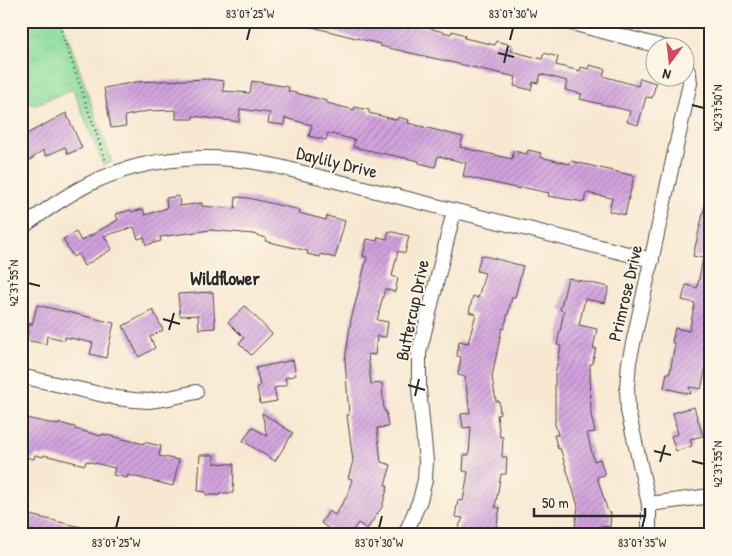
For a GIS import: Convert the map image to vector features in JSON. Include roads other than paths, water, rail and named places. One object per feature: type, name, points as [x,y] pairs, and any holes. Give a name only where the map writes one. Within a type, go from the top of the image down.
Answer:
[{"type":"street","points":[[564,21],[644,42]]},
{"type":"street","name":"Primrose Drive","points":[[649,535],[649,504],[629,421],[627,388],[629,362],[689,88]]},
{"type":"street","name":"Daylily Drive","points":[[21,228],[75,192],[110,176],[167,161],[229,158],[280,167],[652,260]]},
{"type":"street","name":"Buttercup Drive","points":[[405,535],[420,500],[425,480],[426,461],[419,389],[419,353],[454,211]]},
{"type":"street","points":[[21,376],[117,398],[134,400],[169,398],[196,392]]},
{"type":"street","points":[[649,504],[711,496]]},
{"type":"district","name":"Wildflower","points":[[225,278]]}]
